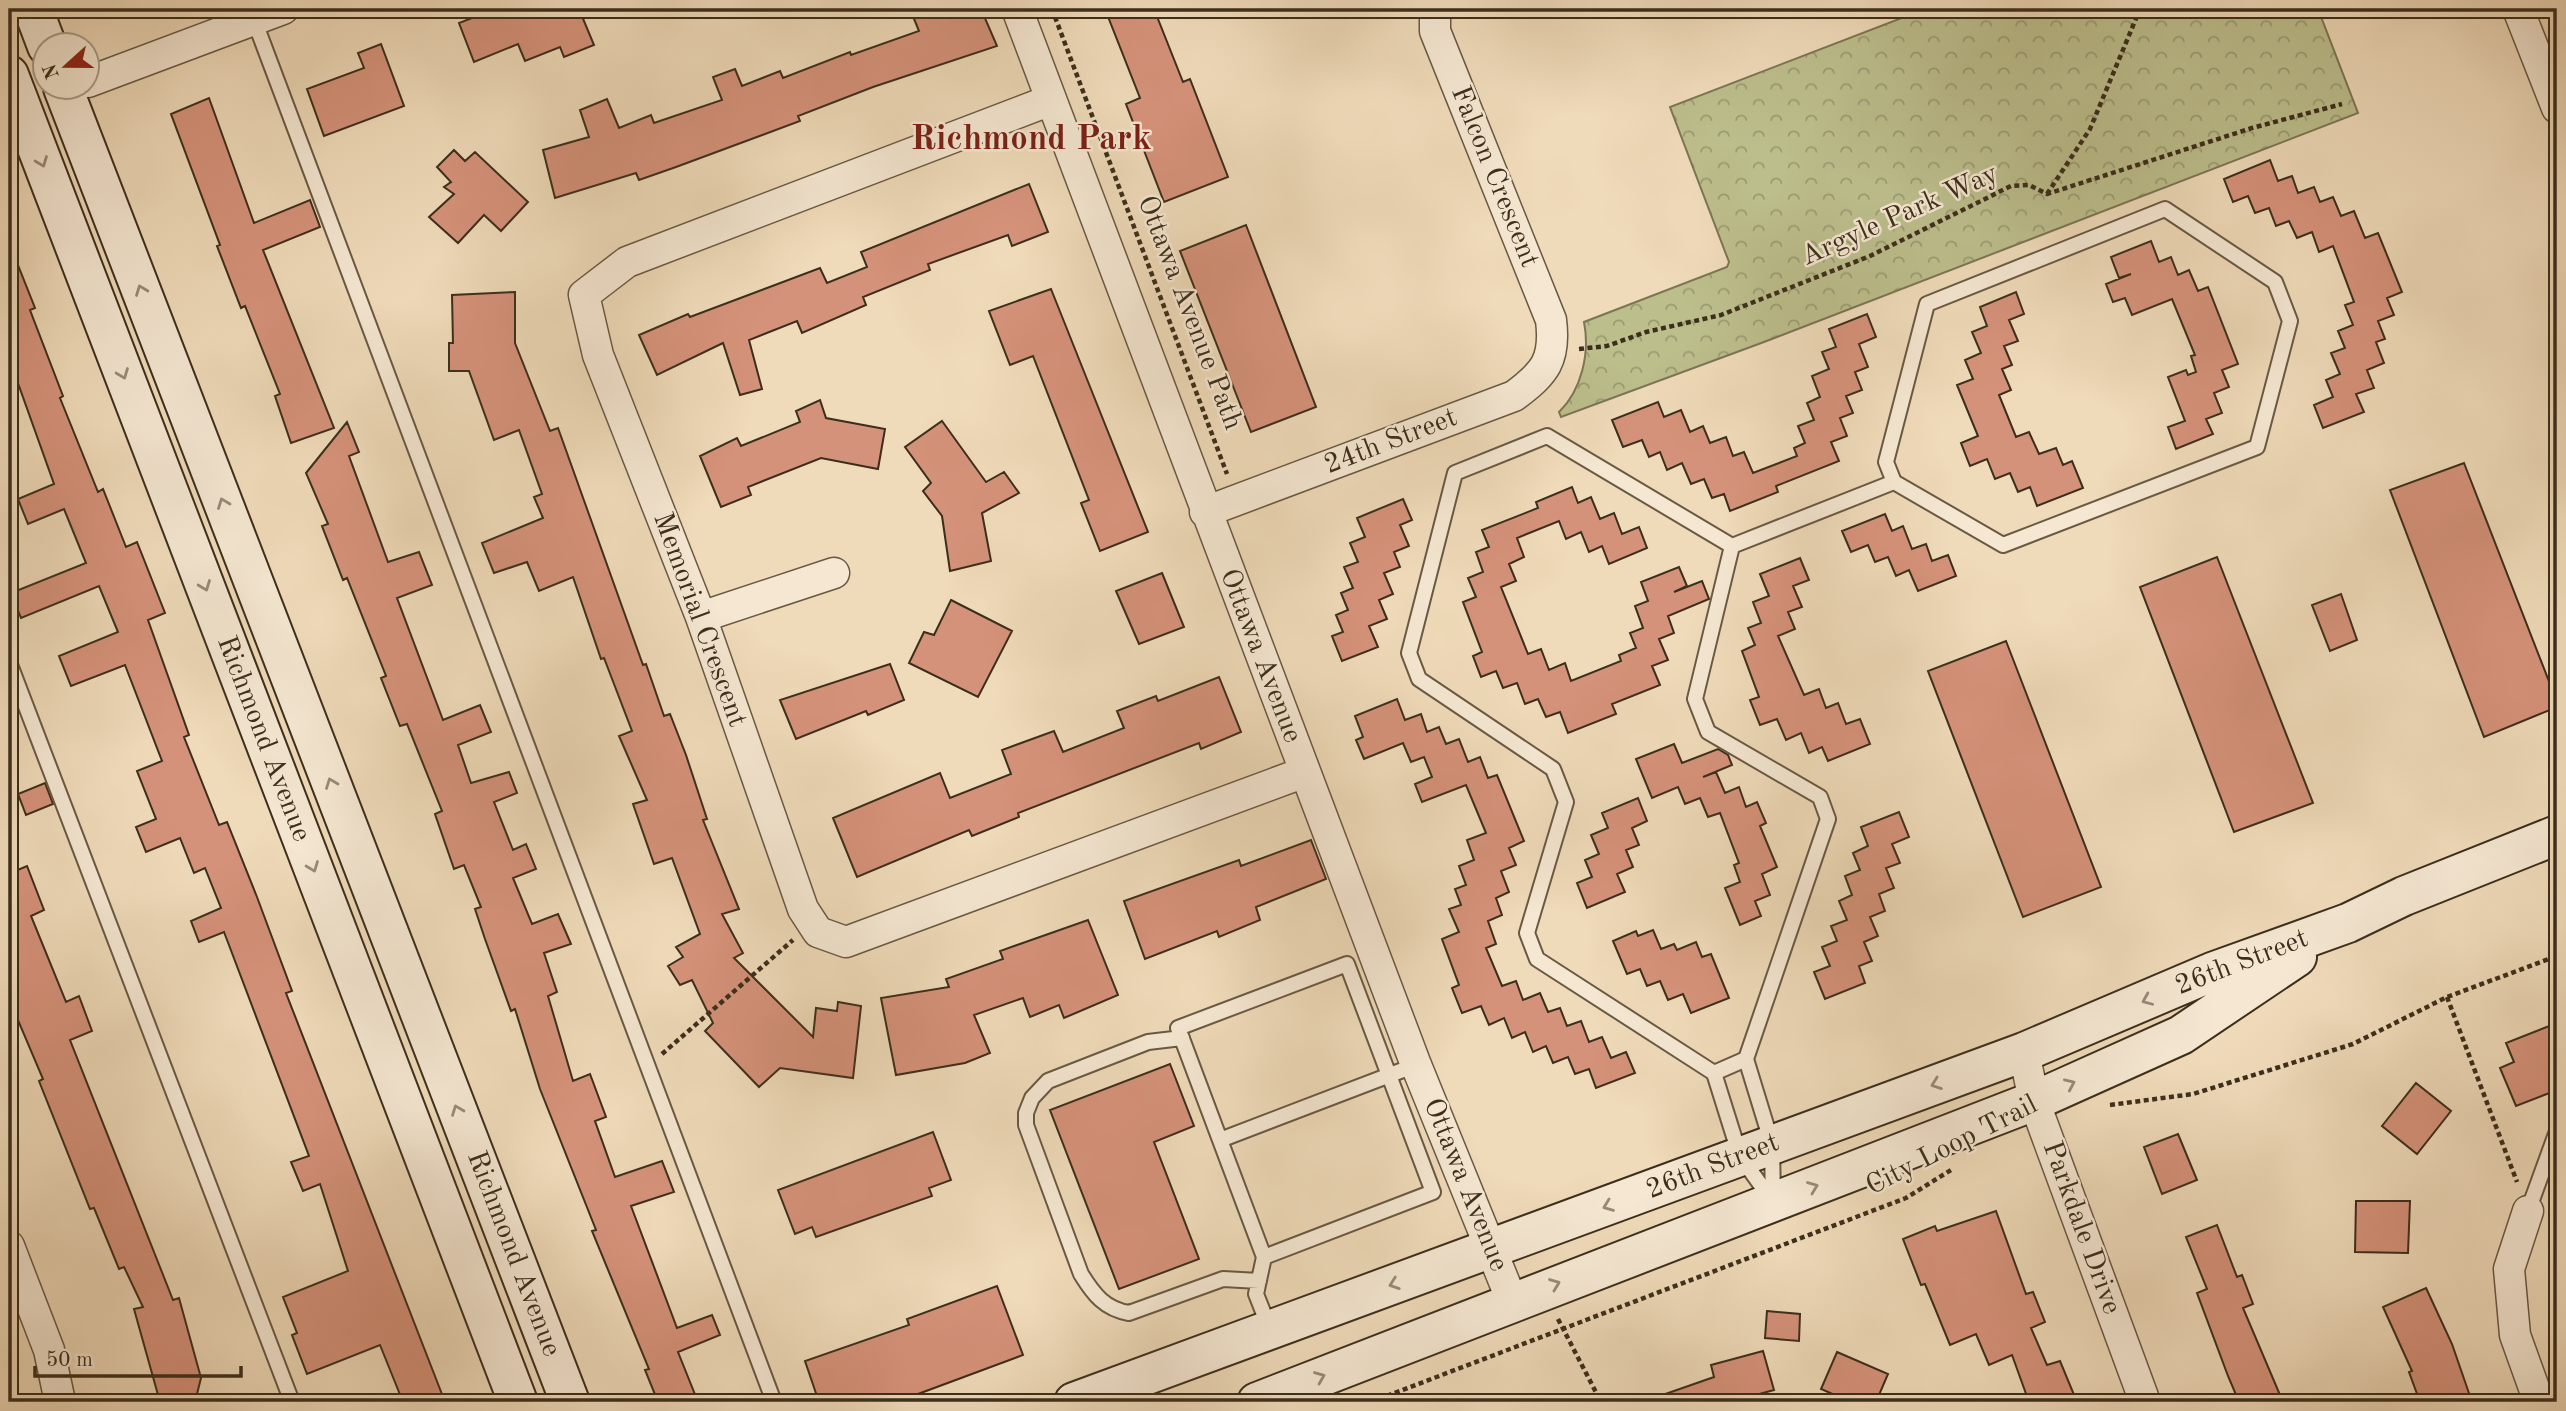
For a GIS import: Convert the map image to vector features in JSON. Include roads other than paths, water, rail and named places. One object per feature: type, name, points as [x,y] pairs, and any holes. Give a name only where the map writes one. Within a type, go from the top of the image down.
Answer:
[{"type":"main road","points":[[33,9],[42,32]]},
{"type":"main road","name":"Richmond Avenue","points":[[13,98],[519,1402]]},
{"type":"main road","name":"Richmond Avenue","points":[[78,102],[570,1402]]},
{"type":"main road","name":"26th Street","points":[[1074,1402],[2024,1052],[2212,972],[2348,923],[2404,896],[2557,835]]},
{"type":"main road","name":"26th Street","points":[[1257,1402],[2034,1101],[2181,1035],[2348,923]]},
{"type":"street","points":[[102,75],[253,14],[283,9]]},
{"type":"street","name":"Ottawa Avenue","points":[[1017,9],[1305,772],[1403,1070],[1492,1250],[1512,1301]]},
{"type":"street","name":"Falcon Crescent","points":[[1435,9],[1435,31],[1551,320],[1554,345]]},
{"type":"street","points":[[2518,9],[2557,108]]},
{"type":"street","points":[[13,98],[32,94]]},
{"type":"street","name":"Memorial Crescent","points":[[1051,100],[627,262],[584,295],[598,355],[701,617],[803,909],[818,932],[846,942],[1305,772]]},
{"type":"street","name":"24th Street","points":[[1205,512],[1514,396],[1536,379],[1548,363],[1554,345]]},
{"type":"street","points":[[701,617],[834,573]]},
{"type":"street","name":"Parkdale Drive","points":[[2024,1052],[2034,1101],[2145,1402]]},
{"type":"street","points":[[2528,1211],[2510,1269],[2515,1335],[2539,1402]]},
{"type":"street","points":[[9,1247],[48,1350],[60,1396],[56,1402]]},
{"type":"lane","points":[[253,14],[774,1402]]},
{"type":"lane","points":[[2165,209],[2275,282],[2290,321],[2257,447],[2003,545],[1894,482],[1886,462],[1927,304],[2165,209]]},
{"type":"lane","points":[[1732,546],[1547,436],[1455,473],[1409,653],[1419,679],[1553,769],[1566,802],[1527,933],[1537,959],[1714,1073],[1756,1150],[1773,1202]]},
{"type":"lane","points":[[1732,546],[1894,482]]},
{"type":"lane","points":[[1732,546],[1695,699],[1708,732],[1819,797],[1828,819],[1746,1059],[1756,1150],[1773,1202]]},
{"type":"lane","points":[[9,662],[292,1402]]},
{"type":"lane","points":[[1264,1257],[1433,1192],[1403,1070],[1347,964],[1178,1028],[1264,1257],[1256,1294],[1269,1328]]},
{"type":"lane","points":[[1182,1038],[1148,1042],[1048,1081],[1032,1098],[1026,1113],[1026,1125],[1081,1274],[1095,1296],[1114,1310],[1129,1313],[1223,1279],[1259,1281]]},
{"type":"lane","points":[[1714,1073],[1746,1059]]},
{"type":"lane","points":[[1220,1140],[1403,1070]]},
{"type":"lane","points":[[2528,1211],[2557,1131]]},
{"type":"district","name":"Richmond Park","points":[[1031,139]]}]
